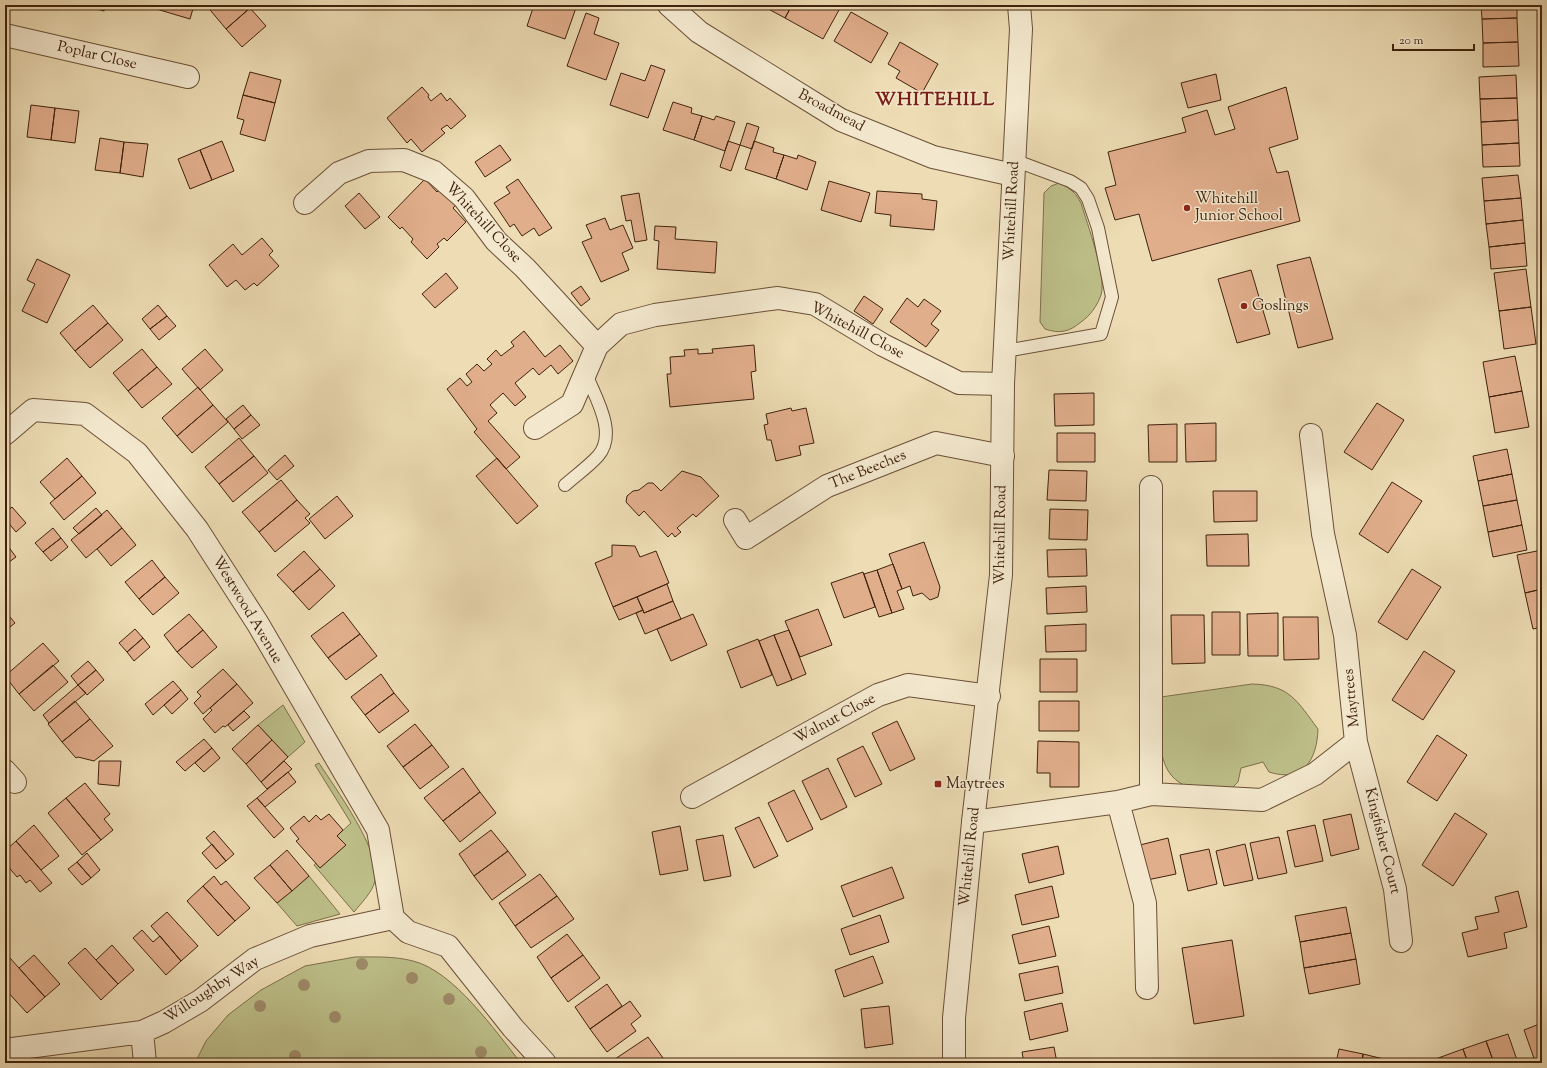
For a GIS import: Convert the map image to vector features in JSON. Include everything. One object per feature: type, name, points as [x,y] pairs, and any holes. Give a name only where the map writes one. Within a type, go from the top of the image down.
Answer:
[{"type":"street","name":"Broadmead","points":[[669,5],[699,32],[841,120],[933,158],[1014,168]]},
{"type":"street","name":"Whitehill Road","points":[[954,1063],[954,1018],[972,822],[1001,575],[1003,384],[1021,29],[1019,5]]},
{"type":"street","name":"Poplar Close","points":[[5,35],[188,77]]},
{"type":"street","name":"Whitehill Close","points":[[305,204],[339,173],[369,161],[404,160],[434,172],[464,198],[496,240],[536,279],[597,346]]},
{"type":"street","name":"Whitehill Close","points":[[535,428],[572,404],[597,346],[621,324],[654,315],[778,298],[815,304],[883,345],[959,383],[1003,384]]},
{"type":"street","name":"Westwood Avenue","points":[[5,434],[33,410],[85,414],[137,453],[197,529],[258,624],[378,830],[393,918]]},
{"type":"street","name":"Maytrees","points":[[972,822],[1118,802],[1150,794],[1262,800],[1315,774],[1356,742],[1345,635],[1323,534],[1311,435]]},
{"type":"street","name":"The Beeches","points":[[745,537],[827,486],[936,443],[1002,456]]},
{"type":"street","points":[[1150,794],[1151,487]]},
{"type":"street","name":"Walnut Close","points":[[692,797],[878,695],[908,685],[988,696]]},
{"type":"street","name":"Kingfisher Court","points":[[1356,742],[1396,889],[1401,941]]},
{"type":"street","points":[[1118,802],[1145,903],[1147,988]]},
{"type":"street","name":"Willoughby Way","points":[[5,1050],[142,1032],[164,1022],[200,1001],[255,959],[310,936],[393,918]]},
{"type":"street","points":[[393,918],[408,932],[448,946],[513,1028],[545,1063]]},
{"type":"street","points":[[142,1032],[145,1063]]},
{"type":"lane","points":[[1005,351],[1101,334],[1112,297],[1098,228],[1088,199],[1081,188],[1070,181],[1014,168]]},
{"type":"lane","points":[[565,485],[598,455],[605,439],[605,422],[586,374]]},
{"type":"green space","points":[[1059,183],[1072,191],[1081,203],[1096,250],[1102,287],[1101,295],[1097,303],[1087,317],[1072,328],[1060,332],[1045,329],[1040,322],[1044,193],[1051,186]]},
{"type":"green space","points":[[1252,684],[1265,685],[1284,691],[1298,703],[1318,729],[1315,750],[1306,766],[1291,774],[1281,775],[1269,772],[1263,762],[1241,768],[1238,782],[1232,788],[1190,787],[1175,779],[1168,770],[1163,759],[1160,734],[1161,697]]},
{"type":"green space","points":[[283,705],[305,742],[288,757],[258,725]]},
{"type":"green space","points":[[319,763],[356,821],[372,854],[376,869],[374,885],[366,898],[354,912],[314,865],[316,863],[320,868],[345,845],[337,836],[351,823],[315,765]]},
{"type":"green space","points":[[309,876],[340,914],[297,926],[277,903]]},
{"type":"green space","points":[[355,957],[399,958],[413,961],[428,967],[444,977],[473,1004],[521,1063],[195,1063],[206,1041],[228,1015],[261,990],[305,966]]},
{"type":"building","points":[[83,5],[106,5],[104,11]]},
{"type":"building","points":[[153,5],[194,5],[190,19],[153,8]]},
{"type":"building","points":[[206,5],[247,5],[250,8],[226,29]]},
{"type":"building","points":[[534,5],[577,5],[565,39],[527,26]]},
{"type":"building","points":[[761,5],[792,5],[785,18]]},
{"type":"building","points":[[792,5],[831,5],[839,10],[823,39],[785,18]]},
{"type":"building","points":[[1481,5],[1517,5],[1517,18],[1482,19]]},
{"type":"building","points":[[250,8],[266,26],[242,47],[226,29]]},
{"type":"building","points":[[851,12],[888,33],[871,63],[834,41]]},
{"type":"building","points":[[586,13],[599,18],[594,34],[619,43],[606,80],[567,66]]},
{"type":"building","points":[[1517,18],[1518,42],[1483,43],[1482,19]]},
{"type":"building","points":[[900,42],[938,64],[922,93],[896,78],[900,71],[888,64]]},
{"type":"building","points":[[1518,42],[1519,66],[1483,67],[1483,43]]},
{"type":"building","points":[[651,65],[665,70],[648,118],[610,105],[621,73],[645,81]]},
{"type":"building","points":[[250,72],[281,80],[275,103],[243,95]]},
{"type":"building","points":[[1216,74],[1221,100],[1188,108],[1181,83]]},
{"type":"building","points":[[1516,75],[1517,98],[1480,99],[1479,77]]},
{"type":"building","points":[[5,84],[9,84],[5,117]]},
{"type":"building","points":[[422,87],[429,95],[428,97],[431,101],[441,93],[447,101],[450,98],[466,116],[451,129],[447,125],[441,129],[445,133],[422,152],[411,139],[407,143],[387,118]]},
{"type":"building","points":[[1286,87],[1298,139],[1269,148],[1277,173],[1288,171],[1300,221],[1152,261],[1139,214],[1115,220],[1105,188],[1116,185],[1108,152],[1186,132],[1182,118],[1207,110],[1215,135],[1235,129],[1228,107]]},
{"type":"building","points":[[243,95],[275,103],[265,141],[240,134],[244,120],[237,118]]},
{"type":"building","points":[[1517,98],[1518,120],[1481,122],[1480,99]]},
{"type":"building","points":[[673,102],[692,108],[691,113],[702,116],[694,140],[663,130]]},
{"type":"building","points":[[31,105],[55,108],[51,140],[27,137]]},
{"type":"building","points":[[55,108],[79,111],[75,143],[51,140]]},
{"type":"building","points":[[702,116],[714,120],[716,116],[735,122],[725,151],[694,140]]},
{"type":"building","points":[[1518,120],[1519,143],[1482,145],[1481,122]]},
{"type":"building","points":[[747,123],[759,127],[752,149],[740,145]]},
{"type":"building","points":[[100,138],[124,142],[120,173],[95,170]]},
{"type":"building","points":[[222,141],[234,171],[212,180],[200,150]]},
{"type":"building","points":[[728,141],[740,145],[731,171],[720,167]]},
{"type":"building","points":[[754,141],[774,148],[773,152],[784,155],[776,179],[745,169]]},
{"type":"building","points":[[124,142],[148,144],[143,177],[120,173]]},
{"type":"building","points":[[1519,143],[1520,166],[1483,167],[1482,145]]},
{"type":"building","points":[[500,145],[511,160],[485,177],[475,162]]},
{"type":"building","points":[[200,150],[212,180],[190,189],[178,159]]},
{"type":"building","points":[[784,155],[797,159],[798,155],[816,162],[807,190],[776,179]]},
{"type":"building","points":[[1518,175],[1521,198],[1484,201],[1482,178]]},
{"type":"building","points":[[425,179],[437,192],[440,189],[456,205],[453,208],[466,222],[447,241],[444,238],[437,244],[439,247],[427,259],[411,242],[413,239],[402,227],[400,229],[388,217]]},
{"type":"building","points":[[518,179],[552,228],[539,236],[534,228],[522,236],[514,224],[510,227],[494,203],[510,193],[506,187]]},
{"type":"building","points":[[829,181],[870,193],[861,222],[821,210]]},
{"type":"building","points":[[877,191],[922,194],[922,199],[937,201],[934,230],[890,226],[891,215],[875,213]]},
{"type":"building","points":[[359,193],[380,217],[365,229],[345,206]]},
{"type":"building","points":[[639,193],[647,240],[635,242],[631,220],[626,221],[621,196]]},
{"type":"building","points":[[1521,198],[1523,220],[1486,224],[1484,201]]},
{"type":"building","points":[[605,218],[610,230],[623,225],[633,248],[622,253],[629,270],[601,282],[582,242],[592,238],[586,225]]},
{"type":"building","points":[[1523,220],[1525,243],[1489,247],[1486,224]]},
{"type":"building","points":[[655,226],[676,227],[675,239],[717,242],[715,273],[657,269],[659,241],[654,240]]},
{"type":"building","points":[[262,238],[273,251],[269,255],[279,266],[257,286],[254,283],[245,290],[236,280],[227,287],[209,265],[233,244],[242,255]]},
{"type":"building","points":[[1525,243],[1527,266],[1491,269],[1489,247]]},
{"type":"building","points":[[1310,257],[1333,339],[1298,348],[1277,265]]},
{"type":"building","points":[[37,259],[70,275],[47,323],[22,311],[35,284],[27,280]]},
{"type":"building","points":[[1526,269],[1531,307],[1499,311],[1494,273]]},
{"type":"building","name":"Goslings","points":[[1251,270],[1270,334],[1237,343],[1218,279]]},
{"type":"building","points":[[446,273],[458,288],[435,308],[422,294]]},
{"type":"building","points":[[581,286],[590,299],[581,306],[571,293]]},
{"type":"building","points":[[864,296],[883,309],[873,324],[854,311]]},
{"type":"building","points":[[907,298],[918,307],[924,299],[941,311],[931,324],[939,330],[926,347],[890,322]]},
{"type":"building","points":[[93,305],[108,323],[75,351],[60,333]]},
{"type":"building","points":[[158,305],[167,316],[150,329],[142,319]]},
{"type":"building","points":[[1531,307],[1536,344],[1504,349],[1499,311]]},
{"type":"building","points":[[167,316],[176,326],[159,340],[150,329]]},
{"type":"building","points":[[108,323],[123,340],[90,368],[75,351]]},
{"type":"building","points":[[524,331],[545,357],[560,345],[573,361],[558,374],[551,365],[539,375],[533,368],[515,383],[526,397],[515,406],[503,393],[490,405],[497,413],[488,421],[520,457],[506,469],[474,432],[477,429],[447,389],[460,378],[467,386],[472,382],[466,374],[477,364],[484,371],[492,364],[487,359],[496,350],[501,356],[514,346],[511,342]]},
{"type":"building","points":[[754,345],[756,371],[751,372],[754,399],[670,407],[667,374],[671,374],[670,357],[685,356],[684,350],[698,349],[698,354],[713,353],[712,349]]},
{"type":"building","points":[[142,349],[157,367],[128,391],[113,373]]},
{"type":"building","points":[[205,349],[223,370],[200,390],[182,369]]},
{"type":"building","points":[[1515,356],[1522,391],[1489,397],[1483,362]]},
{"type":"building","points":[[157,367],[172,384],[142,408],[128,391]]},
{"type":"building","points":[[198,387],[213,405],[177,436],[162,418]]},
{"type":"building","points":[[1522,391],[1529,427],[1495,433],[1489,397]]},
{"type":"building","points":[[1094,393],[1094,425],[1055,426],[1054,394]]},
{"type":"building","points":[[1377,403],[1404,420],[1372,470],[1344,452]]},
{"type":"building","points":[[213,405],[228,422],[192,453],[177,436]]},
{"type":"building","points":[[243,405],[251,415],[234,429],[226,419]]},
{"type":"building","points":[[791,408],[792,411],[806,408],[814,443],[799,446],[801,455],[776,461],[771,440],[767,440],[764,425],[768,424],[766,414]]},
{"type":"building","points":[[251,415],[260,425],[242,439],[234,429]]},
{"type":"building","points":[[1216,423],[1216,461],[1186,462],[1185,424]]},
{"type":"building","points":[[1177,424],[1177,462],[1149,462],[1148,425]]},
{"type":"building","points":[[1057,433],[1095,433],[1095,462],[1057,462]]},
{"type":"building","points":[[239,438],[254,456],[219,484],[205,467]]},
{"type":"building","points":[[1507,449],[1512,474],[1478,481],[1473,456]]},
{"type":"building","points":[[285,455],[294,466],[277,480],[268,470]]},
{"type":"building","points":[[254,456],[268,473],[233,502],[219,484]]},
{"type":"building","points":[[67,458],[82,476],[55,499],[40,482]]},
{"type":"building","points":[[497,458],[538,506],[517,524],[476,476]]},
{"type":"building","points":[[1049,470],[1087,471],[1086,501],[1047,500]]},
{"type":"building","points":[[682,471],[701,477],[719,496],[696,517],[693,514],[677,528],[681,532],[675,537],[672,533],[668,537],[644,511],[639,516],[626,502],[627,496],[633,491],[639,490],[648,483],[653,483],[661,491]]},
{"type":"building","points":[[1512,474],[1517,500],[1483,506],[1478,481]]},
{"type":"building","points":[[82,476],[96,493],[64,520],[50,503]]},
{"type":"building","points":[[281,480],[297,500],[259,532],[242,512]]},
{"type":"building","points":[[1392,482],[1422,501],[1388,553],[1359,534]]},
{"type":"building","points":[[1213,491],[1257,491],[1257,521],[1214,522]]},
{"type":"building","points":[[337,496],[353,516],[325,539],[309,519]]},
{"type":"building","points":[[297,500],[310,514],[305,518],[310,523],[275,552],[259,532]]},
{"type":"building","points":[[1517,500],[1522,525],[1488,532],[1483,506]]},
{"type":"building","points":[[12,507],[26,523],[16,532],[5,519],[5,513]]},
{"type":"building","points":[[96,508],[102,515],[79,534],[73,528]]},
{"type":"building","points":[[1050,509],[1088,510],[1087,540],[1049,539]]},
{"type":"building","points":[[107,510],[122,528],[86,558],[71,540]]},
{"type":"building","points":[[1522,525],[1527,550],[1493,557],[1488,532]]},
{"type":"building","points":[[53,528],[61,538],[43,552],[35,543]]},
{"type":"building","points":[[122,528],[136,545],[111,566],[97,549]]},
{"type":"building","points":[[1248,534],[1249,566],[1207,566],[1206,535]]},
{"type":"building","points":[[61,538],[68,547],[51,561],[43,552]]},
{"type":"building","points":[[5,542],[16,557],[5,565]]},
{"type":"building","points":[[924,542],[940,587],[938,597],[930,600],[922,593],[913,596],[910,586],[902,589],[889,554]]},
{"type":"building","points":[[612,545],[635,546],[640,557],[656,551],[669,583],[613,607],[595,563],[612,556]]},
{"type":"building","points":[[1086,549],[1087,576],[1048,577],[1047,550]]},
{"type":"building","points":[[1542,550],[1542,589],[1525,593],[1517,555]]},
{"type":"building","points":[[304,551],[320,569],[293,592],[277,575]]},
{"type":"building","points":[[152,560],[165,577],[139,599],[125,582]]},
{"type":"building","points":[[893,564],[902,589],[897,591],[904,609],[892,613],[877,570]]},
{"type":"building","points":[[320,569],[335,586],[309,610],[293,592]]},
{"type":"building","points":[[1412,569],[1441,587],[1407,640],[1378,622]]},
{"type":"building","points":[[877,570],[892,613],[879,617],[864,574]]},
{"type":"building","points":[[863,572],[875,607],[844,618],[831,583]]},
{"type":"building","points":[[165,577],[179,593],[153,615],[139,599]]},
{"type":"building","points":[[667,584],[673,601],[644,613],[637,597]]},
{"type":"building","points":[[1086,586],[1087,612],[1047,614],[1046,588]]},
{"type":"building","points":[[1542,589],[1542,627],[1533,629],[1525,593]]},
{"type":"building","points":[[637,597],[643,610],[619,620],[613,607]]},
{"type":"building","points":[[673,601],[681,619],[645,634],[636,613],[643,610],[644,613]]},
{"type":"building","points":[[818,609],[832,645],[800,657],[785,621]]},
{"type":"building","points":[[5,611],[15,623],[5,631]]},
{"type":"building","points":[[343,612],[360,634],[328,658],[311,636]]},
{"type":"building","points":[[1212,612],[1240,612],[1240,655],[1212,655]]},
{"type":"building","points":[[1278,613],[1278,656],[1248,656],[1247,614]]},
{"type":"building","points":[[189,614],[203,630],[177,652],[164,635]]},
{"type":"building","points":[[693,614],[707,645],[671,661],[657,629]]},
{"type":"building","points":[[1171,615],[1204,615],[1205,663],[1172,664]]},
{"type":"building","points":[[1283,617],[1318,617],[1319,659],[1284,660]]},
{"type":"building","points":[[1086,624],[1086,651],[1046,652],[1045,626]]},
{"type":"building","points":[[135,629],[143,638],[127,652],[119,643]]},
{"type":"building","points":[[203,630],[217,647],[192,668],[177,652]]},
{"type":"building","points":[[789,630],[806,674],[792,680],[774,635]]},
{"type":"building","points":[[360,634],[377,656],[346,680],[328,658]]},
{"type":"building","points":[[774,635],[792,680],[777,686],[759,641]]},
{"type":"building","points":[[143,638],[150,647],[134,661],[127,652]]},
{"type":"building","points":[[758,639],[772,675],[741,688],[727,651]]},
{"type":"building","points":[[43,643],[59,661],[19,694],[5,676]]},
{"type":"building","points":[[1424,651],[1455,671],[1423,720],[1392,700]]},
{"type":"building","points":[[1040,659],[1077,659],[1077,692],[1040,692]]},
{"type":"building","points":[[88,661],[96,670],[78,685],[71,676]]},
{"type":"building","points":[[53,665],[68,682],[34,711],[19,694]]},
{"type":"building","points":[[223,669],[237,684],[203,714],[194,703],[201,696],[197,692]]},
{"type":"building","points":[[96,670],[104,680],[87,695],[78,685]]},
{"type":"building","points":[[381,674],[394,693],[365,715],[351,697]]},
{"type":"building","points":[[173,681],[181,690],[153,715],[145,704]]},
{"type":"building","points":[[237,684],[253,703],[225,727],[223,726],[215,733],[203,719],[212,710],[210,708]]},
{"type":"building","points":[[78,685],[86,693],[49,723],[43,715]]},
{"type":"building","points":[[181,690],[188,699],[172,714],[164,705]]},
{"type":"building","points":[[394,693],[409,711],[379,733],[365,715]]},
{"type":"building","points":[[75,701],[90,719],[62,742],[48,724]]},
{"type":"building","points":[[1039,701],[1079,701],[1079,731],[1039,731]]},
{"type":"building","points":[[244,711],[250,717],[233,731],[228,725]]},
{"type":"building","points":[[90,719],[113,746],[94,761],[78,757],[76,758],[62,742]]},
{"type":"building","points":[[897,721],[915,759],[890,771],[872,733]]},
{"type":"building","points":[[415,724],[432,745],[403,767],[387,746]]},
{"type":"building","points":[[258,725],[272,740],[246,764],[232,749]]},
{"type":"building","points":[[1437,735],[1467,755],[1437,801],[1407,782]]},
{"type":"building","points":[[204,739],[212,748],[185,771],[176,762]]},
{"type":"building","points":[[272,740],[288,757],[261,782],[246,764]]},
{"type":"building","points":[[1038,741],[1079,742],[1079,787],[1050,787],[1050,773],[1037,773]]},
{"type":"building","points":[[432,745],[449,767],[420,789],[403,767]]},
{"type":"building","points":[[863,746],[882,784],[855,797],[837,759]]},
{"type":"building","points":[[212,748],[220,758],[204,772],[195,763]]},
{"type":"building","points":[[99,761],[121,761],[119,786],[98,784]]},
{"type":"building","points":[[284,761],[292,769],[267,789],[261,782]]},
{"type":"building","points":[[463,768],[480,792],[443,821],[424,798]]},
{"type":"building","points":[[828,768],[847,807],[821,820],[802,781]]},
{"type":"building","points":[[288,772],[296,782],[265,807],[257,798]]},
{"type":"building","points":[[85,783],[110,814],[104,819],[113,830],[101,840],[66,798]]},
{"type":"building","points":[[794,790],[813,829],[787,842],[768,803]]},
{"type":"building","points":[[480,792],[496,813],[460,842],[443,821]]},
{"type":"building","points":[[66,798],[101,840],[82,855],[48,813]]},
{"type":"building","points":[[257,798],[284,829],[274,838],[247,806]]},
{"type":"building","points":[[1455,813],[1487,834],[1453,886],[1422,865]]},
{"type":"building","points":[[329,814],[343,830],[337,836],[346,845],[320,868],[296,841],[299,839],[290,828],[304,816],[309,822],[316,815],[321,820]]},
{"type":"building","points":[[1351,814],[1359,849],[1331,856],[1323,820]]},
{"type":"building","points":[[759,817],[778,856],[754,868],[735,828]]},
{"type":"building","points":[[34,825],[59,856],[41,870],[16,841]]},
{"type":"building","points":[[1315,825],[1323,861],[1295,867],[1287,831]]},
{"type":"building","points":[[680,826],[688,870],[660,875],[652,832]]},
{"type":"building","points":[[491,830],[508,851],[474,876],[459,854]]},
{"type":"building","points":[[214,831],[234,854],[226,861],[206,838]]},
{"type":"building","points":[[723,835],[731,876],[704,881],[696,840]]},
{"type":"building","points":[[1279,837],[1287,873],[1258,879],[1250,843]]},
{"type":"building","points":[[1168,838],[1176,874],[1147,880],[1140,845]]},
{"type":"building","points":[[16,841],[52,883],[40,892],[30,880],[26,883],[20,875],[17,877],[5,863],[7,860],[5,851]]},
{"type":"building","points":[[212,844],[226,861],[216,869],[202,853]]},
{"type":"building","points":[[1245,844],[1253,880],[1224,886],[1216,851]]},
{"type":"building","points":[[1058,846],[1064,874],[1029,883],[1022,854]]},
{"type":"building","points":[[1209,849],[1217,884],[1188,891],[1180,855]]},
{"type":"building","points":[[287,850],[309,876],[292,891],[270,865]]},
{"type":"building","points":[[508,851],[526,875],[492,900],[474,876]]},
{"type":"building","points":[[87,853],[100,870],[91,878],[77,862]]},
{"type":"building","points":[[77,862],[91,878],[82,885],[68,869]]},
{"type":"building","points":[[270,865],[292,891],[277,903],[254,878]]},
{"type":"building","points":[[892,867],[904,898],[853,917],[841,886]]},
{"type":"building","points":[[540,874],[557,896],[515,926],[499,903]]},
{"type":"building","points":[[214,876],[221,885],[226,881],[250,908],[235,921],[203,886]]},
{"type":"building","points":[[203,886],[235,921],[218,936],[187,901]]},
{"type":"building","points":[[1052,886],[1059,917],[1022,925],[1015,895]]},
{"type":"building","points":[[1518,891],[1527,927],[1504,933],[1507,948],[1468,957],[1462,933],[1478,929],[1475,917],[1499,912],[1495,897]]},
{"type":"building","points":[[557,896],[574,919],[531,948],[515,926]]},
{"type":"building","points":[[1346,907],[1351,933],[1300,942],[1295,916]]},
{"type":"building","points":[[167,912],[198,946],[181,961],[151,926]]},
{"type":"building","points":[[880,915],[889,942],[850,955],[841,929]]},
{"type":"building","points":[[1049,926],[1056,956],[1019,964],[1012,935]]},
{"type":"building","points":[[142,930],[153,942],[160,936],[181,961],[166,975],[133,938]]},
{"type":"building","points":[[1351,933],[1356,959],[1304,968],[1300,942]]},
{"type":"building","points":[[567,934],[583,955],[551,978],[537,957]]},
{"type":"building","points":[[1232,940],[1244,1016],[1194,1024],[1182,948]]},
{"type":"building","points":[[112,945],[134,970],[118,984],[96,960]]},
{"type":"building","points":[[85,948],[118,984],[101,1000],[68,963]]},
{"type":"building","points":[[34,955],[60,984],[45,997],[19,968]]},
{"type":"building","points":[[583,955],[600,978],[568,1002],[551,978]]},
{"type":"building","points":[[873,956],[883,983],[844,997],[835,970]]},
{"type":"building","points":[[10,958],[45,997],[27,1013],[5,989],[5,962]]},
{"type":"building","points":[[1356,959],[1360,984],[1309,994],[1304,968]]},
{"type":"building","points":[[1058,966],[1063,993],[1025,1001],[1019,974]]},
{"type":"building","points":[[607,984],[622,1006],[590,1029],[575,1007]]},
{"type":"building","points":[[630,1001],[641,1016],[631,1024],[636,1031],[607,1052],[590,1029]]},
{"type":"building","points":[[1062,1003],[1068,1031],[1030,1040],[1024,1012]]},
{"type":"building","points":[[889,1006],[893,1044],[865,1048],[861,1009]]},
{"type":"building","points":[[1542,1023],[1542,1059],[1535,1061],[1524,1030]]},
{"type":"building","points":[[1508,1034],[1518,1063],[1494,1063],[1486,1041]]},
{"type":"building","points":[[648,1037],[663,1058],[655,1063],[618,1063],[615,1059]]},
{"type":"building","points":[[1486,1041],[1494,1063],[1468,1063],[1463,1049]]},
{"type":"building","points":[[1054,1047],[1057,1063],[1024,1063],[1022,1052]]},
{"type":"building","points":[[1339,1049],[1363,1054],[1362,1063],[1336,1063]]},
{"type":"building","points":[[1463,1049],[1468,1063],[1443,1063],[1441,1057]]},
{"type":"building","points":[[1363,1054],[1388,1060],[1387,1063],[1362,1063]]},
{"type":"building","points":[[1441,1057],[1443,1063],[1425,1063]]},
{"type":"place","name":"Whitehill Junior School","points":[[1187,208]]},
{"type":"place","name":"Goslings","points":[[1244,306]]},
{"type":"place","name":"Maytrees","points":[[938,784]]},
{"type":"district","name":"WHITEHILL","points":[[935,100]]}]
